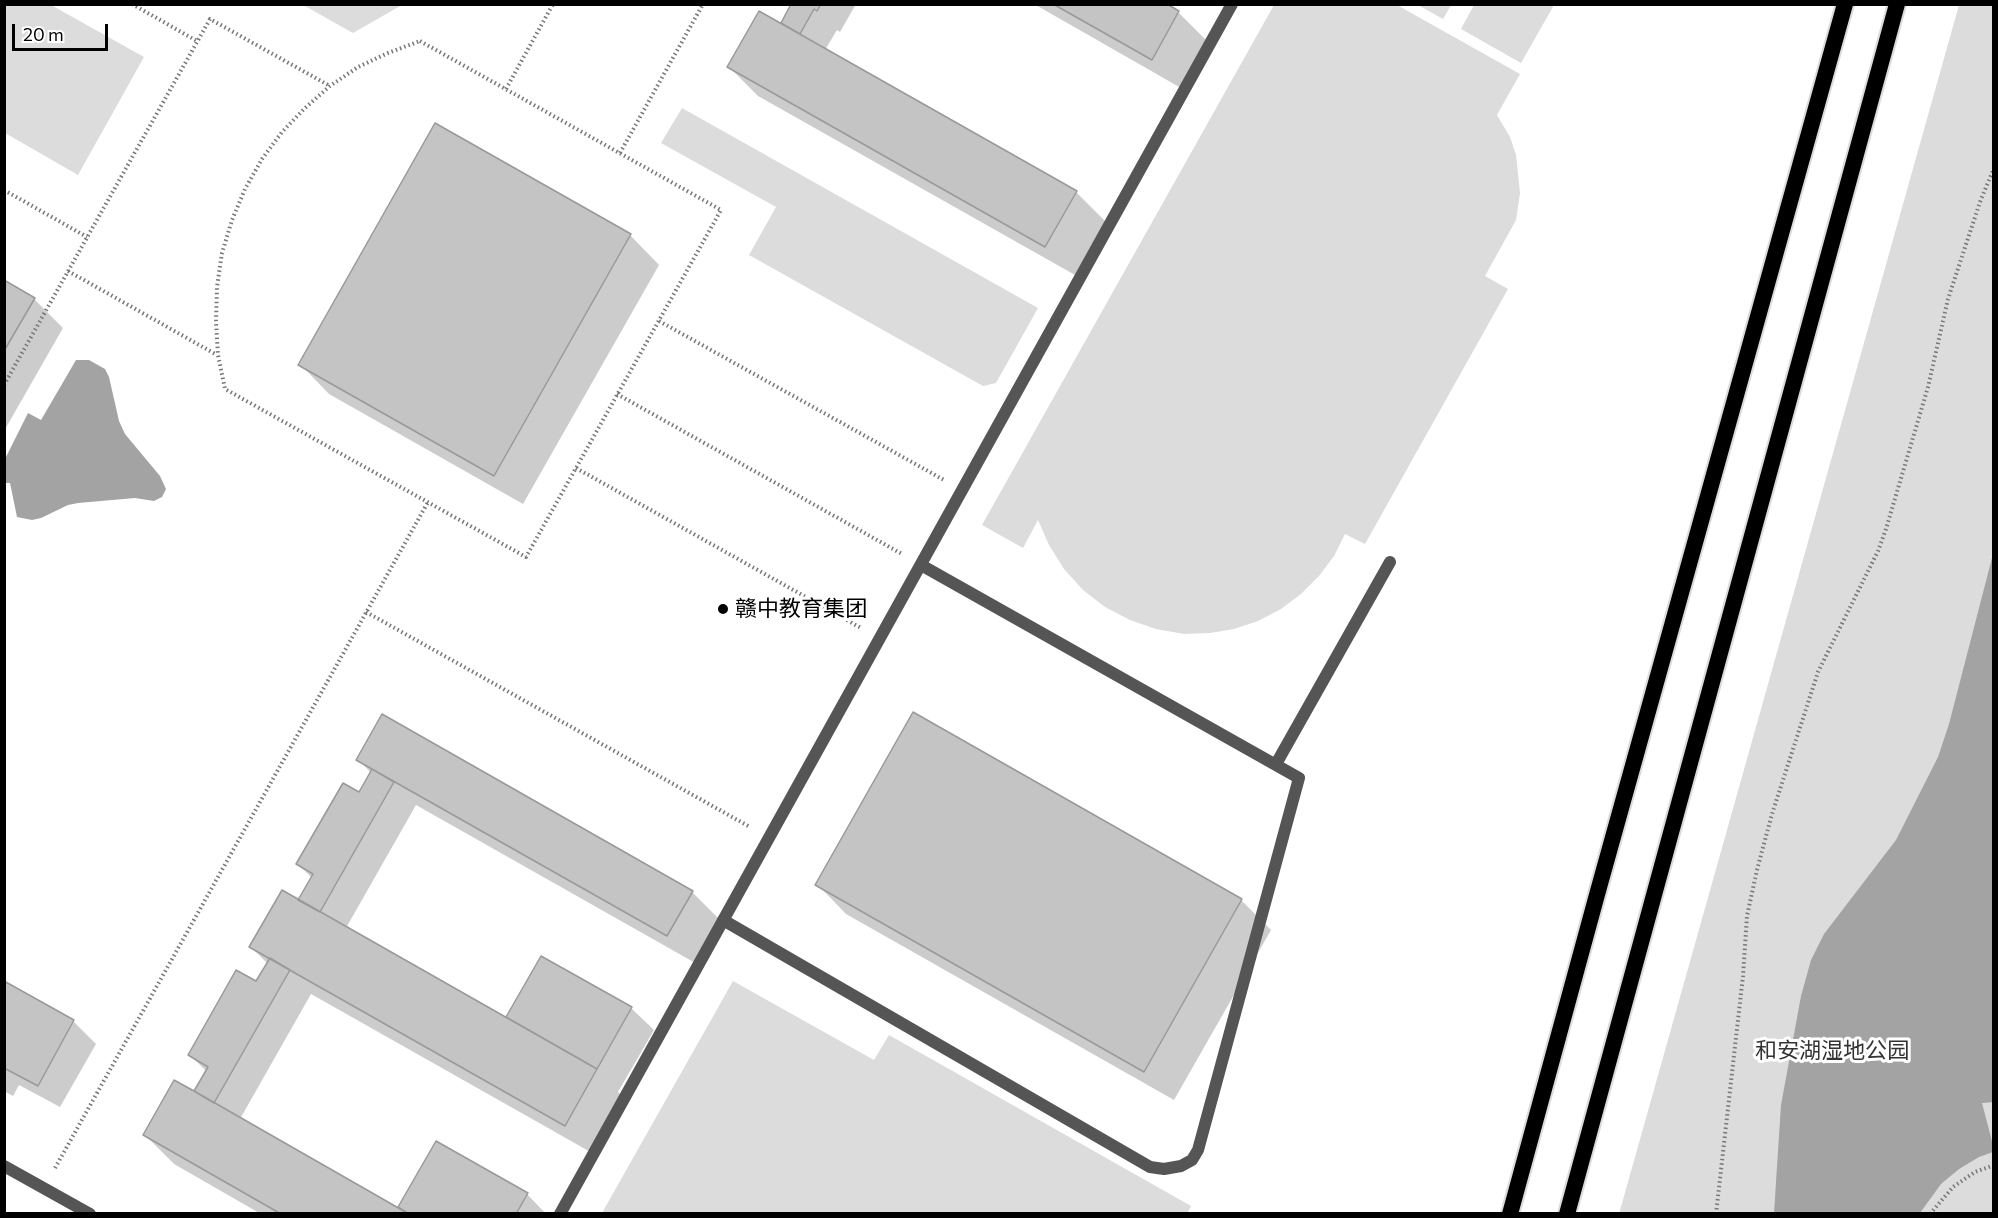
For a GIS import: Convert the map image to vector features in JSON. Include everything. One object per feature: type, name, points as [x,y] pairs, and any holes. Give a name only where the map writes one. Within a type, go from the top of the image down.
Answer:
[{"type":"highway","points":[[1510,1214],[1845,4]]},
{"type":"highway","points":[[1567,1214],[1897,4]]},
{"type":"lane","points":[[560,1214],[1232,4]]},
{"type":"lane","points":[[1276,764],[1390,562]]},
{"type":"lane","points":[[723,920],[1150,1167],[1164,1169],[1181,1166],[1192,1160],[1198,1150],[1299,778],[921,565]]},
{"type":"lane","points":[[4,1166],[90,1214]]},
{"type":"path","points":[[132,4],[197,41]]},
{"type":"path","points":[[506,89],[553,4]]},
{"type":"path","points":[[620,153],[703,4]]},
{"type":"path","points":[[4,385],[210,18],[330,86]]},
{"type":"path","points":[[420,41],[721,210],[526,557],[225,388],[218,355],[216,309],[222,253],[232,220],[245,189],[262,159],[282,132],[330,86],[358,67],[388,52],[420,41]]},
{"type":"path","points":[[1716,1214],[1743,976],[1747,916],[1757,870],[1772,814],[1818,672],[1878,551],[1886,529],[1928,387],[1948,299],[1980,202],[1994,168]]},
{"type":"path","points":[[4,190],[87,237]]},
{"type":"path","points":[[69,271],[218,355]]},
{"type":"path","points":[[659,321],[962,490]]},
{"type":"path","points":[[617,394],[921,565]]},
{"type":"path","points":[[576,468],[880,638]]},
{"type":"path","points":[[44,1188],[428,502]]},
{"type":"path","points":[[366,612],[769,838]]},
{"type":"path","points":[[1930,1214],[1953,1187],[1975,1172],[1994,1165]]},
{"type":"green space","points":[[5,4],[51,5],[144,57],[78,175],[5,133]]},
{"type":"green space","points":[[303,5],[402,5],[353,33]]},
{"type":"green space","points":[[1274,5],[1397,5],[1520,74],[1497,115],[1510,137],[1516,155],[1520,193],[1516,220],[1485,276],[1508,289],[1365,544],[1345,534],[1334,556],[1301,594],[1281,609],[1258,621],[1234,629],[1184,634],[1156,629],[1130,620],[1105,607],[1083,590],[1064,569],[1049,545],[1038,520],[1023,548],[982,525]]},
{"type":"green space","points":[[1418,5],[1451,5],[1443,19]]},
{"type":"green space","points":[[1474,5],[1554,5],[1521,63],[1461,29]]},
{"type":"green space","name":"和安湖湿地公园","points":[[1959,5],[1993,5],[1993,1213],[1619,1214]]},
{"type":"green space","points":[[682,108],[1038,308],[996,383],[983,386],[749,255],[776,207],[661,143]]},
{"type":"green space","points":[[733,981],[874,1060],[889,1035],[1191,1206],[1187,1214],[602,1213]]},
{"type":"shaded area","points":[[76,360],[89,360],[105,369],[119,421],[125,434],[160,476],[166,489],[162,497],[154,501],[135,498],[78,503],[68,505],[41,518],[32,520],[17,517],[10,483],[5,483],[5,459],[28,413],[41,420]]},
{"type":"shaded area","points":[[1993,554],[1994,1102],[1982,1103],[1993,1152],[1959,1169],[1941,1184],[1920,1213],[1774,1213],[1781,1105],[1801,996],[1811,960],[1824,934],[1896,840],[1938,757],[1949,724]]},
{"type":"building","points":[[791,4],[821,4],[817,11],[814,9],[800,34],[781,23]]},
{"type":"building","points":[[1053,4],[1167,4],[1179,11],[1152,60]]},
{"type":"building","points":[[759,11],[1077,191],[1045,247],[727,67]]},
{"type":"building","points":[[435,123],[631,234],[494,476],[298,365]]},
{"type":"building","points":[[4,280],[35,298],[4,351]]},
{"type":"building","points":[[913,712],[1242,899],[1144,1072],[815,885]]},
{"type":"building","points":[[382,714],[693,891],[667,936],[356,760]]},
{"type":"building","points":[[372,769],[394,782],[320,912],[298,900],[313,874],[296,864],[343,783],[359,792]]},
{"type":"building","points":[[282,890],[597,1069],[565,1126],[249,947]]},
{"type":"building","points":[[541,956],[632,1007],[597,1069],[506,1017]]},
{"type":"building","points":[[270,958],[290,970],[214,1103],[194,1091],[208,1067],[188,1055],[236,970],[256,981]]},
{"type":"building","points":[[4,981],[74,1020],[38,1086],[4,1068]]},
{"type":"building","points":[[174,1080],[409,1214],[281,1214],[143,1135]]},
{"type":"building","points":[[436,1141],[528,1193],[516,1214],[409,1214],[398,1207]]},
{"type":"place","name":"赣中教育集团","points":[[723,609]]}]
